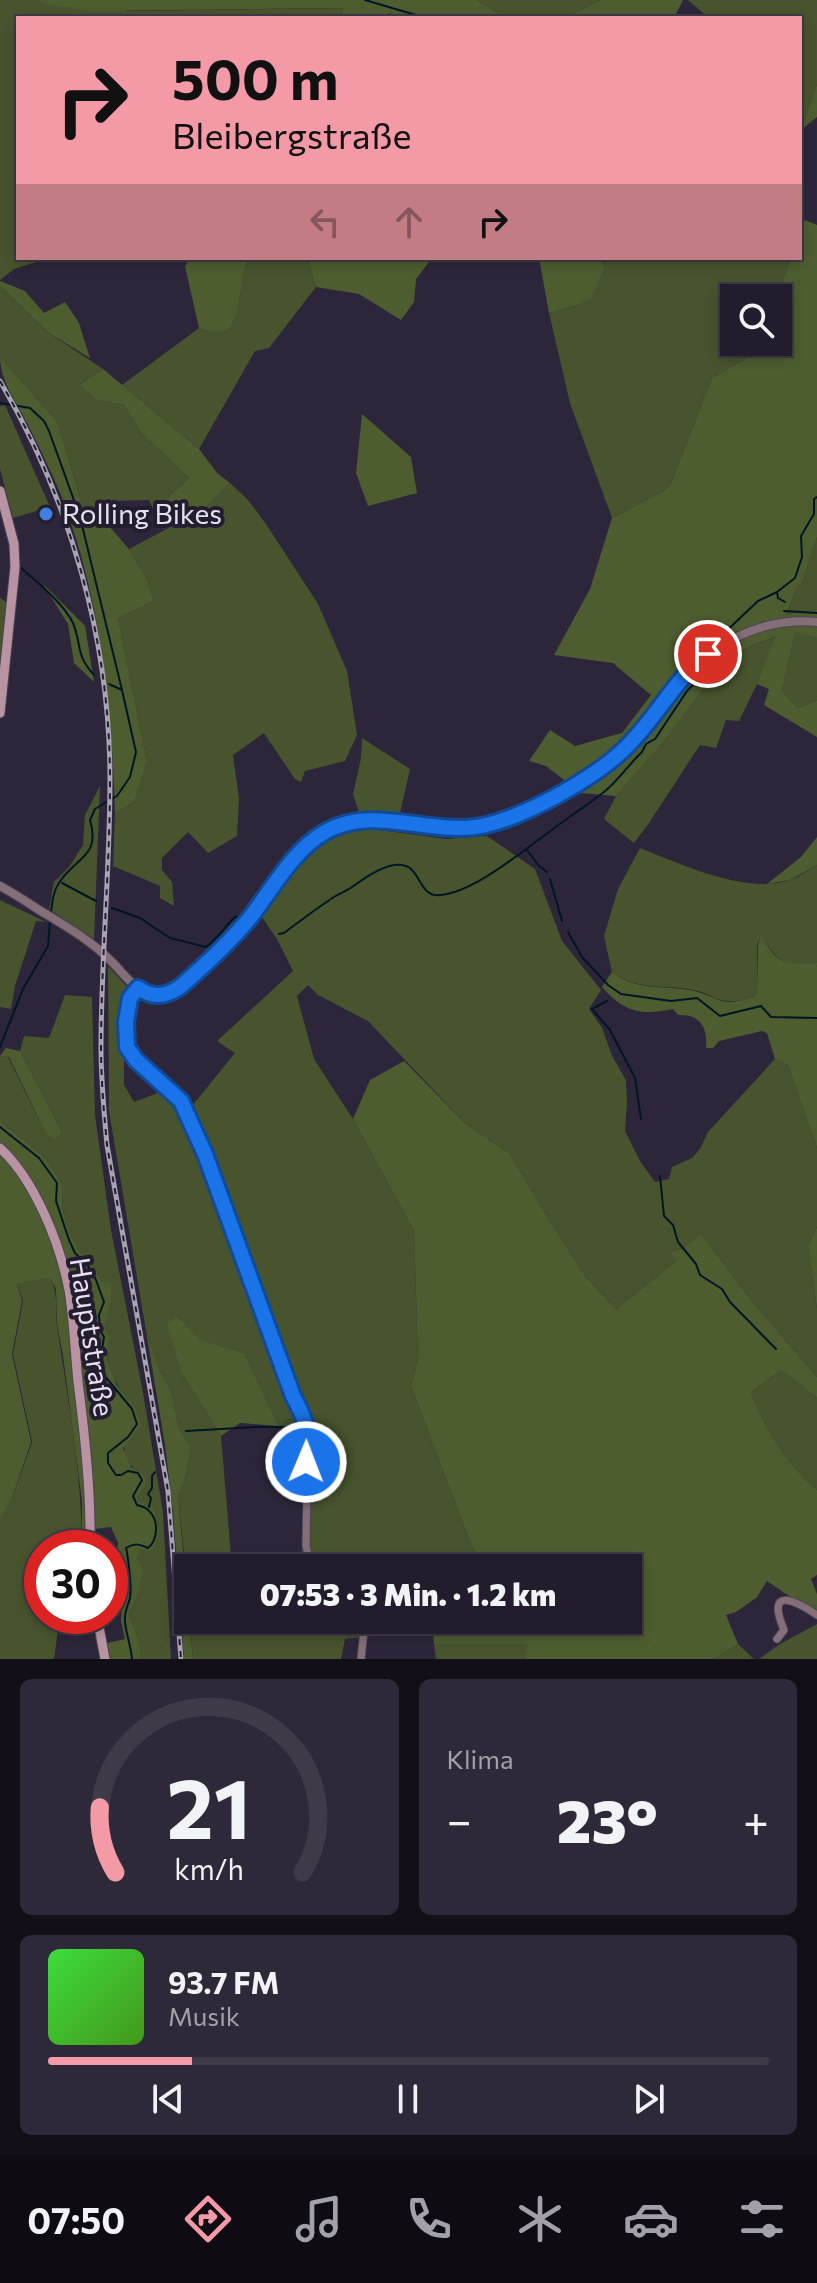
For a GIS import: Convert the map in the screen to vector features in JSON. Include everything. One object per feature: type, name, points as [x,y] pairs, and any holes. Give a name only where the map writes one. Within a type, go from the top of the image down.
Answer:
[{"type":"main road","points":[[0,491],[14,544],[15,567],[0,713]]},
{"type":"main road","name":"Hauptstraße","points":[[0,1148],[18,1166],[36,1197],[58,1252],[69,1292],[90,1530]]},
{"type":"main road","points":[[100,1634],[105,1659]]},
{"type":"street","points":[[0,886],[99,949],[138,988],[159,996],[170,994],[240,929],[297,857],[327,831],[365,821],[445,829],[470,828],[493,824],[515,815],[601,770],[631,743],[683,676],[727,642],[768,625],[817,622]]},
{"type":"street","points":[[0,892],[37,908]]},
{"type":"street","points":[[138,988],[130,998],[126,1022],[127,1047],[136,1060],[181,1101],[205,1154],[293,1396],[306,1420],[308,1554]]},
{"type":"street","points":[[777,1639],[784,1630],[777,1610],[783,1600],[797,1602],[817,1615]]},
{"type":"street","points":[[361,1659],[364,1634]]},
{"type":"green space","points":[[0,0],[127,0],[126,11],[343,8],[341,16],[16,16],[16,260],[43,260],[14,269],[0,280]]},
{"type":"green space","points":[[37,0],[477,0],[503,16],[397,16],[389,13],[386,16],[341,16],[343,8],[92,11],[48,5]]},
{"type":"green space","points":[[477,0],[600,0],[569,16],[503,16]]},
{"type":"green space","points":[[600,0],[683,0],[675,16],[569,16]]},
{"type":"green space","points":[[688,0],[817,0],[817,84],[802,127],[802,16],[707,16]]},
{"type":"green space","points":[[817,84],[817,117],[802,127]]},
{"type":"green space","points":[[805,220],[817,225],[817,537],[802,583],[786,615],[817,610],[817,638],[795,632],[782,691],[798,708],[817,700],[817,737],[764,705],[769,689],[757,684],[775,637],[725,660],[667,738],[616,796],[581,793],[546,766],[529,761],[550,730],[575,746],[622,733],[651,695],[613,663],[554,655],[590,589],[612,518],[665,490],[671,483],[712,378],[751,356],[792,356],[792,284],[781,284],[790,260],[802,260]]},
{"type":"green space","points":[[189,260],[247,260],[237,313],[228,330],[199,328],[185,266]]},
{"type":"green space","points":[[247,260],[308,260],[316,287],[269,348],[255,351],[199,449],[122,385],[199,328],[208,331],[237,313]]},
{"type":"green space","points":[[308,260],[430,260],[416,279],[414,302],[401,320],[359,294],[316,287]]},
{"type":"green space","points":[[539,260],[600,260],[605,266],[592,297],[579,305],[549,313]]},
{"type":"green space","points":[[600,260],[790,260],[781,284],[720,284],[720,356],[751,356],[712,378],[671,483],[665,490],[612,518],[570,403],[549,313],[579,305],[605,266]]},
{"type":"green space","points":[[0,281],[25,291],[44,313],[65,302],[79,323],[90,358],[49,333],[0,286]]},
{"type":"green space","points":[[0,286],[49,333],[103,369],[79,385],[97,400],[124,405],[141,433],[189,478],[164,501],[158,519],[149,500],[108,501],[108,525],[87,520],[57,421],[0,357]]},
{"type":"green space","points":[[0,357],[57,421],[87,520],[108,525],[129,549],[146,577],[154,601],[118,618],[147,761],[135,801],[115,813],[111,732],[102,652],[85,573],[61,495],[6,382]]},
{"type":"green space","points":[[103,369],[199,449],[217,473],[230,483],[204,509],[163,529],[158,519],[164,501],[189,478],[141,433],[124,405],[97,400],[79,385]]},
{"type":"green space","points":[[5,405],[50,507],[13,518],[0,469],[0,406]]},
{"type":"green space","points":[[362,414],[411,457],[417,493],[368,506],[356,473]]},
{"type":"green space","points":[[230,483],[266,524],[318,604],[347,671],[357,735],[345,761],[305,771],[301,782],[295,779],[264,733],[233,755],[239,799],[237,836],[208,853],[188,832],[162,858],[162,870],[172,882],[174,906],[160,898],[160,886],[113,866],[115,813],[135,801],[147,761],[118,618],[154,601],[146,577],[129,549],[204,509]]},
{"type":"green space","points":[[817,537],[817,610],[786,616],[802,583]]},
{"type":"green space","points":[[43,584],[85,626],[94,682],[74,663],[68,624]]},
{"type":"green space","points":[[0,598],[9,604],[0,683]]},
{"type":"green space","points":[[795,631],[817,638],[817,700],[798,708],[782,691]]},
{"type":"green space","points":[[776,637],[739,721],[726,720],[716,748],[700,745],[634,843],[604,819],[616,796],[667,738],[725,660]]},
{"type":"green space","points":[[362,738],[410,769],[399,818],[375,815],[361,818],[353,794]]},
{"type":"green space","points":[[100,786],[94,939],[49,909],[54,882],[69,867],[83,845],[85,815]]},
{"type":"green space","points":[[364,828],[447,839],[487,836],[535,869],[562,941],[601,990],[589,1009],[602,1028],[612,1056],[626,1080],[625,1131],[655,1182],[669,1179],[672,1167],[692,1158],[708,1132],[775,1059],[788,1065],[817,1148],[817,1227],[808,1246],[817,1309],[817,1377],[751,1300],[701,1233],[683,1248],[672,1252],[676,1261],[616,1309],[586,1277],[510,1154],[465,1123],[368,1021],[318,995],[308,985],[297,996],[314,1059],[353,1119],[414,1231],[418,1359],[411,1386],[472,1547],[478,1554],[305,1554],[309,1549],[309,1422],[295,1394],[188,1111],[235,1053],[217,1041],[293,971],[260,914],[307,854],[329,838]]},
{"type":"green space","points":[[817,837],[817,865],[790,880],[767,884],[801,857]]},
{"type":"green space","points":[[640,848],[714,876],[754,884],[790,880],[817,865],[817,963],[783,961],[761,936],[757,945],[757,992],[754,997],[735,1001],[686,989],[633,983],[612,972],[604,936],[618,889]]},
{"type":"green space","points":[[0,900],[46,922],[36,921],[15,986],[11,1009],[0,1007]]},
{"type":"green space","points":[[761,935],[772,952],[783,961],[817,963],[817,1148],[788,1065],[775,1059],[767,1033],[762,1031],[719,1041],[713,1048],[706,1048],[706,1034],[697,1019],[678,1015],[673,1009],[652,1012],[634,1010],[618,1002],[602,987],[612,972],[644,986],[687,989],[725,1001],[754,997],[757,992]]},
{"type":"green space","points":[[108,966],[130,990],[124,1005],[124,1085],[134,1102],[166,1090],[179,1103],[202,1153],[288,1392],[302,1420],[303,1428],[279,1426],[244,1353],[200,1340],[177,1316],[182,1374],[221,1436],[231,1554],[184,1554],[178,1497],[186,1476],[191,1446],[179,1429],[171,1390],[160,1371],[146,1331],[109,1111]]},
{"type":"green space","points":[[65,995],[92,997],[95,1115],[111,1230],[163,1512],[171,1659],[140,1659],[138,1638],[129,1615],[136,1599],[137,1495],[147,1482],[129,1463],[124,1449],[134,1406],[109,1367],[105,1328],[111,1302],[93,1266],[71,1237],[62,1208],[63,1185],[46,1159],[0,1122],[0,1056],[8,1057],[46,1134],[62,1132],[20,1051],[24,1036],[49,1038]]},
{"type":"green space","points":[[6,1048],[20,1051],[62,1132],[55,1139],[46,1134],[9,1057],[0,1056]]},
{"type":"green space","points":[[404,1061],[465,1123],[510,1154],[586,1277],[616,1309],[676,1261],[671,1252],[683,1248],[701,1233],[751,1300],[817,1377],[817,1398],[781,1370],[751,1392],[778,1446],[817,1490],[817,1575],[811,1579],[817,1594],[817,1611],[767,1581],[757,1597],[736,1612],[726,1615],[738,1644],[714,1659],[524,1659],[528,1644],[434,1644],[433,1634],[642,1634],[642,1554],[478,1554],[472,1547],[411,1386],[418,1359],[414,1231],[353,1119],[370,1080]]},
{"type":"green space","points":[[0,1122],[46,1159],[63,1185],[62,1208],[71,1237],[102,1282],[111,1283],[111,1302],[105,1328],[109,1337],[107,1359],[116,1384],[134,1406],[141,1425],[123,1448],[131,1467],[143,1474],[147,1482],[137,1496],[139,1502],[154,1510],[159,1532],[154,1550],[139,1549],[137,1560],[143,1569],[129,1615],[138,1638],[141,1659],[101,1659],[99,1645],[125,1639],[124,1634],[128,1634],[128,1530],[112,1530],[111,1527],[82,1530],[82,1501],[57,1324],[56,1289],[50,1278],[17,1284],[22,1301],[12,1354],[31,1442],[12,1498],[0,1521]]},
{"type":"green space","points":[[817,1227],[817,1309],[808,1246]]},
{"type":"green space","points":[[50,1278],[53,1284],[77,1464],[81,1530],[24,1530],[24,1634],[57,1634],[54,1659],[0,1659],[0,1521],[12,1498],[32,1442],[13,1354],[23,1301],[17,1284]]},
{"type":"green space","points":[[177,1316],[201,1340],[244,1353],[279,1426],[240,1423],[221,1436],[182,1374],[167,1325]]},
{"type":"green space","points":[[146,1331],[160,1371],[171,1390],[179,1429],[191,1446],[186,1476],[178,1497],[183,1554],[176,1554],[165,1445]]},
{"type":"green space","points":[[781,1370],[817,1398],[817,1490],[777,1446],[751,1392]]},
{"type":"green space","points":[[817,1624],[817,1659],[759,1659],[780,1644]]},
{"type":"green space","points":[[182,1634],[191,1634],[193,1659],[184,1659]]},
{"type":"green space","points":[[191,1634],[383,1634],[345,1639],[341,1659],[193,1659]]},
{"type":"green space","points":[[434,1644],[529,1644],[524,1659],[436,1659]]},
{"type":"green space","points":[[738,1644],[754,1659],[714,1659]]},
{"type":"waterway","points":[[365,0],[419,16]]},
{"type":"waterway","points":[[0,403],[30,408],[44,421],[49,431],[80,517],[136,752],[130,777],[117,796],[95,809],[90,820],[92,842],[89,850],[59,883],[51,913]]},
{"type":"waterway","points":[[721,636],[758,601],[795,578],[802,557],[801,536],[814,514],[814,499],[817,497]]},
{"type":"waterway","points":[[21,568],[69,616],[81,655],[94,675]]},
{"type":"waterway","points":[[777,592],[778,598],[785,602]]},
{"type":"waterway","points":[[784,611],[817,613]]},
{"type":"waterway","points":[[279,934],[334,897],[389,866],[404,865],[410,868],[425,890],[434,895],[453,893],[495,871],[609,787],[646,744],[655,739],[687,691],[709,668]]},
{"type":"waterway","points":[[109,684],[122,690]]},
{"type":"waterway","points":[[527,850],[547,872]]},
{"type":"waterway","points":[[550,879],[562,921]]},
{"type":"waterway","points":[[62,883],[96,901]]},
{"type":"waterway","points":[[112,908],[140,918],[170,938],[206,947],[235,917],[244,916]]},
{"type":"waterway","points":[[0,1047],[23,989],[48,946],[50,920]]},
{"type":"waterway","points":[[568,932],[582,957],[608,985],[621,994],[671,1001],[697,998],[720,1016],[761,1006],[771,1017],[817,1018]]},
{"type":"waterway","points":[[607,1001],[592,1009],[610,1030],[635,1078],[641,1119]]},
{"type":"waterway","points":[[0,1127],[39,1158],[57,1183],[56,1201],[69,1240],[96,1280],[104,1302],[99,1315],[104,1337],[99,1369],[132,1409],[137,1424],[128,1437],[108,1453],[108,1463],[116,1475],[128,1471],[138,1473],[142,1480],[133,1496],[137,1505],[152,1515],[156,1525],[154,1540],[148,1548],[137,1545],[126,1548],[130,1598],[125,1622],[132,1659]]},
{"type":"waterway","points":[[660,1176],[664,1216],[673,1225],[678,1242],[696,1264],[700,1275],[722,1289],[730,1302],[776,1349]]},
{"type":"waterway","points":[[186,1431],[303,1427]]},
{"type":"waterway","points":[[312,1434],[316,1434],[317,1429]]},
{"type":"waterway","points":[[149,1507],[151,1498],[148,1494],[155,1472]]},
{"type":"railway","points":[[0,381],[25,427],[66,524],[82,573],[103,676],[110,780],[101,1015],[104,1109],[107,1145],[168,1491],[181,1659]]},
{"type":"place","name":"Rolling Bikes","points":[[46,514]]},
{"type":"route","points":[[306,1462],[306,1420],[293,1396],[205,1154],[181,1101],[136,1060],[127,1047],[126,1022],[130,998],[138,988],[159,996],[170,994],[180,987],[240,929],[297,857],[327,831],[365,821],[445,829],[483,826],[515,815],[587,779],[631,743],[670,691],[708,654]]}]
